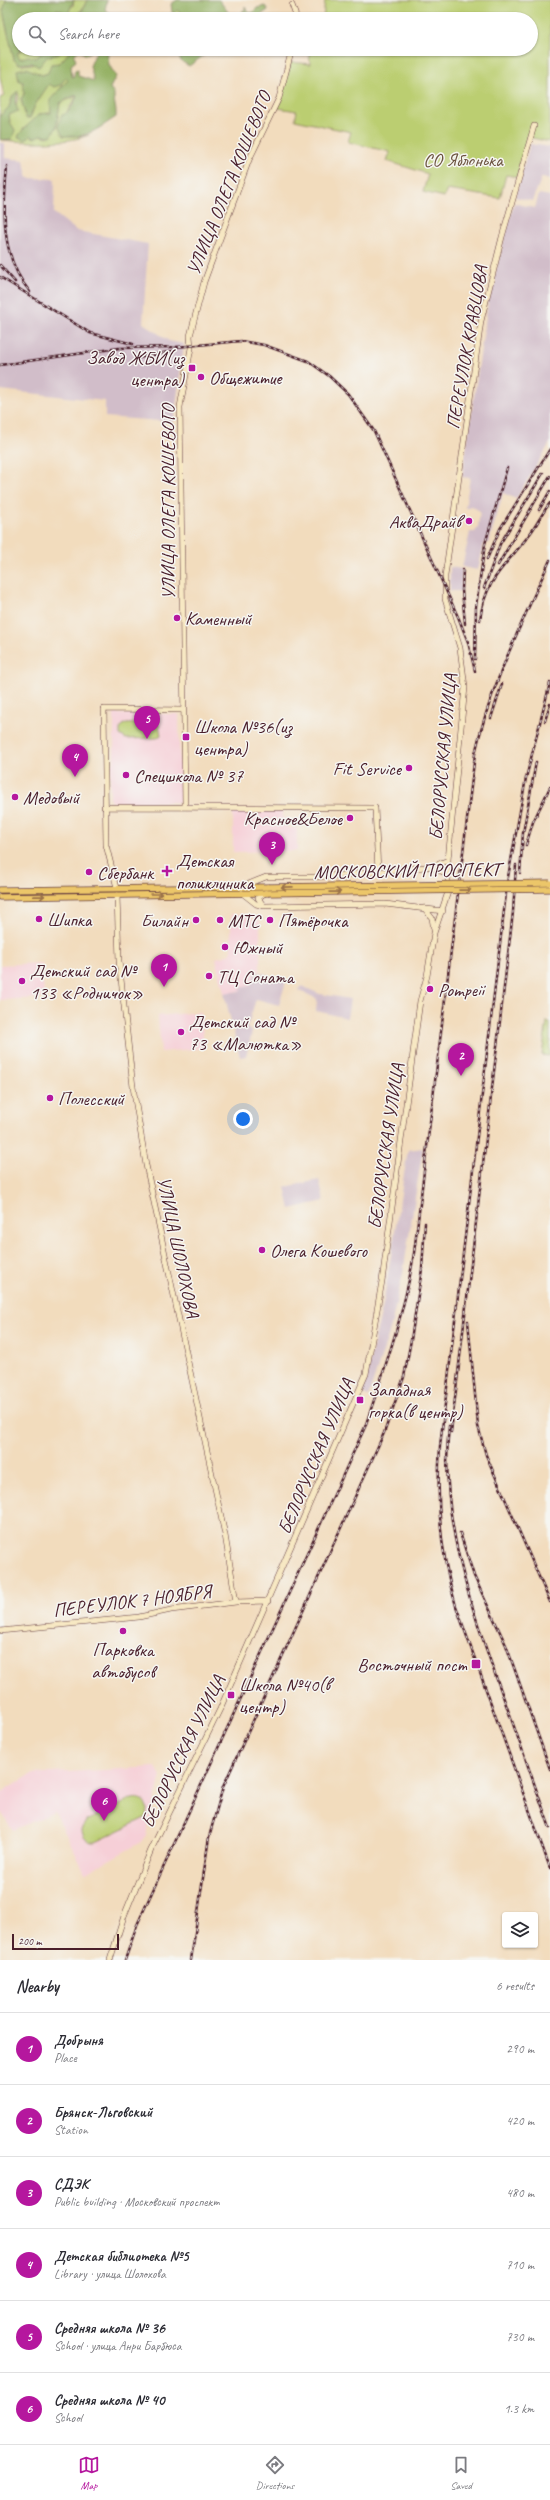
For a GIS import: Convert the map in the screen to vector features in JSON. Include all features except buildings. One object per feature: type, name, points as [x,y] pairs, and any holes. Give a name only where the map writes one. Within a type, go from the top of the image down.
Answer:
[{"type":"main road","name":"МОСКОВСКИЙ ПРОСПЕКТ","points":[[0,897],[242,893],[266,890],[550,883]]},
{"type":"main road","name":"МОСКОВСКИЙ ПРОСПЕКТ","points":[[0,890],[240,887],[266,890],[550,889]]},
{"type":"main road","points":[[117,888],[117,895]]},
{"type":"street","points":[[292,5],[294,12]]},
{"type":"street","name":"УЛИЦА ОЛЕГА КОШЕВОГО","points":[[185,806],[179,420],[191,348],[190,336],[209,267],[249,160],[279,98],[290,56]]},
{"type":"street","name":"ПЕРЕУЛОК КРАВЦОВА","points":[[445,576],[481,321],[500,245],[534,126]]},
{"type":"street","name":"БЕЛОРУССКАЯ УЛИЦА","points":[[110,1960],[124,1916],[151,1850],[220,1709],[366,1374],[382,1281],[420,1001],[428,976],[434,933],[443,911],[448,892],[448,860],[466,687],[460,648],[445,599],[445,576]]},
{"type":"street","points":[[117,888],[106,849],[104,807],[104,709],[183,710]]},
{"type":"street","points":[[104,807],[185,806],[375,808],[378,872]]},
{"type":"street","name":"МОСКОВСКИЙ ПРОСПЕКТ","points":[[240,887],[266,877],[316,877],[378,872],[428,867],[443,864],[448,860]]},
{"type":"street","name":"МОСКОВСКИЙ ПРОСПЕКТ","points":[[428,867],[443,872],[448,878]]},
{"type":"street","points":[[264,906],[258,898],[266,890],[261,882],[266,877]]},
{"type":"street","name":"МОСКОВСКИЙ ПРОСПЕКТ","points":[[242,893],[256,904],[264,906],[385,904],[423,907],[443,911]]},
{"type":"street","name":"УЛИЦА ШОЛОХОВА","points":[[117,895],[119,960],[132,1087],[146,1165],[225,1535],[236,1602]]},
{"type":"street","name":"МОСКОВСКИЙ ПРОСПЕКТ","points":[[423,907],[428,911],[432,918],[434,933]]},
{"type":"street","name":"ПЕРЕУЛОК 7 НОЯБРЯ","points":[[0,1631],[139,1617],[171,1610],[236,1602],[268,1601]]},
{"type":"shaded area","points":[[0,143],[5,143],[5,158],[24,160],[27,178],[55,179],[54,213],[77,231],[148,244],[143,323],[169,341],[184,344],[174,422],[105,417],[105,401],[0,390]]},
{"type":"shaded area","points":[[530,144],[550,147],[550,179],[542,177],[532,201],[515,197]]},
{"type":"shaded area","points":[[539,194],[550,196],[550,443],[516,499],[503,493],[489,543],[484,543],[478,570],[462,567],[470,532],[475,532],[478,527],[480,511],[471,506],[465,508],[470,478],[462,477],[489,296],[514,203],[535,208]]},
{"type":"shaded area","points":[[450,567],[462,569],[461,591],[450,591]]},
{"type":"shaded area","points":[[114,714],[179,714],[180,802],[110,802],[110,763],[114,763]]},
{"type":"shaded area","points":[[282,810],[282,818],[287,818],[287,828],[297,828],[297,851],[233,852],[233,811]]},
{"type":"shaded area","points":[[231,914],[249,914],[252,920],[260,920],[260,971],[256,971],[250,986],[241,988],[241,991],[224,993],[216,958],[231,954]]},
{"type":"shaded area","name":"Детский сад № 133 «Родничок»","points":[[42,963],[44,998],[0,1000],[0,965]]},
{"type":"shaded area","points":[[256,971],[286,981],[279,1005],[256,999],[247,1028],[252,1032],[246,1056],[240,1057],[224,993],[241,991],[240,988],[250,986]]},
{"type":"shaded area","points":[[301,986],[320,994],[350,999],[347,1018],[316,1011],[317,999],[299,990]]},
{"type":"shaded area","name":"Детский сад № 73 «Малютка»","points":[[201,1012],[204,1048],[161,1052],[158,1016]]},
{"type":"shaded area","points":[[423,1148],[403,1273],[390,1330],[368,1397],[362,1392],[383,1305],[408,1150]]},
{"type":"shaded area","points":[[319,1180],[324,1201],[290,1209],[285,1187]]},
{"type":"shaded area","points":[[156,1767],[161,1776],[146,1835],[140,1843],[85,1873],[55,1812],[13,1830],[0,1811],[0,1793],[32,1774]]},
{"type":"green space","points":[[0,0],[6,0],[4,10],[6,26],[12,43],[12,56],[18,56],[22,65],[40,64],[47,57],[51,56],[66,56],[60,63],[51,64],[48,73],[23,82],[24,94],[21,99],[26,117],[30,118],[35,105],[49,83],[60,85],[66,77],[68,80],[57,92],[51,113],[39,114],[31,125],[23,129],[27,137],[40,135],[48,137],[56,128],[60,103],[77,96],[65,115],[78,137],[89,135],[70,140],[58,141],[23,142],[3,140],[12,138],[9,115],[14,112],[19,94],[13,95],[9,107],[0,116],[0,98],[4,96],[0,77]]},
{"type":"green space","points":[[6,0],[74,0],[69,12],[64,12],[57,9],[56,12],[12,12],[12,51],[3,11]]},
{"type":"green space","points":[[74,0],[87,0],[79,12],[56,12],[57,9],[73,6]]},
{"type":"green space","points":[[87,0],[107,0],[105,10],[108,12],[80,12]]},
{"type":"green space","points":[[177,0],[219,0],[228,12],[180,12],[177,10],[172,12],[171,4]]},
{"type":"green space","name":"СО Яблонька","points":[[325,0],[550,0],[550,142],[528,137],[518,177],[506,175],[500,198],[447,190],[444,197],[423,192],[428,174],[387,161],[390,152],[348,142],[351,132],[295,120],[297,111],[278,108],[291,62],[310,64],[309,56],[538,56],[538,12],[324,12]]},
{"type":"green space","points":[[265,6],[268,10],[265,12],[253,12],[257,8]]},
{"type":"green space","points":[[245,7],[248,12],[242,11],[245,10]]},
{"type":"green space","points":[[13,56],[18,56],[20,59],[28,56],[36,58],[38,56],[51,56],[47,57],[39,67],[32,63],[19,64],[14,60]]},
{"type":"green space","points":[[18,56],[38,56],[36,58],[19,59]]},
{"type":"green space","points":[[66,56],[74,56],[76,61],[71,65],[72,77],[74,76],[75,70],[78,70],[78,76],[94,81],[90,66],[94,56],[108,56],[109,65],[116,76],[110,88],[114,93],[116,117],[91,132],[79,136],[63,136],[58,126],[62,115],[69,111],[75,102],[77,96],[74,96],[60,103],[56,128],[51,136],[40,135],[35,138],[30,136],[26,140],[18,137],[39,114],[51,113],[50,100],[68,80],[66,78],[60,85],[54,87],[49,84],[35,105],[30,118],[26,118],[21,99],[24,94],[23,82],[19,81],[17,70],[26,68],[42,75],[48,73],[51,64],[60,63]]},
{"type":"green space","points":[[178,56],[203,56],[189,66],[181,61]]},
{"type":"green space","points":[[18,91],[15,102],[18,111],[9,115],[10,122],[15,130],[12,139],[0,140],[0,116],[9,107],[13,95]]},
{"type":"green space","points":[[154,723],[159,725],[161,735],[157,738],[126,739],[120,735],[120,729],[124,724]]},
{"type":"green space","points":[[547,1021],[550,1022],[550,1056],[542,1055]]},
{"type":"green space","points":[[132,1799],[140,1799],[145,1803],[147,1810],[145,1818],[95,1842],[90,1842],[86,1839],[83,1835],[82,1829],[88,1820]]},
{"type":"railway","points":[[7,166],[5,216],[8,248],[20,278],[30,292]]},
{"type":"railway","points":[[0,265],[15,282]]},
{"type":"railway","points":[[0,277],[90,333],[133,344]]},
{"type":"railway","points":[[0,365],[119,348],[176,347],[241,341],[264,345],[308,361],[329,376],[348,394],[374,431],[459,619],[468,642],[475,671]]},
{"type":"railway","points":[[138,358],[173,351]]},
{"type":"railway","points":[[487,559],[500,529],[550,449]]},
{"type":"railway","points":[[475,659],[476,606],[485,544],[507,468]]},
{"type":"railway","points":[[484,588],[500,544],[543,473]]},
{"type":"railway","points":[[498,565],[550,476]]},
{"type":"railway","points":[[539,510],[550,491]]},
{"type":"railway","points":[[480,620],[487,593],[492,583],[498,573],[532,531],[550,503]]},
{"type":"railway","points":[[125,1960],[137,1925],[365,1427],[400,1319],[414,1253],[475,754],[481,729],[498,679],[550,560]]},
{"type":"railway","points":[[463,570],[462,590],[465,624]]},
{"type":"railway","points":[[550,683],[526,778],[508,877],[440,1446],[439,1466],[440,1527],[446,1566],[456,1606],[550,1868]]},
{"type":"railway","points":[[491,718],[502,684]]},
{"type":"railway","points":[[545,721],[550,704]]},
{"type":"railway","points":[[520,873],[523,833],[536,762]]},
{"type":"railway","points":[[526,845],[533,822],[550,787]]},
{"type":"railway","points":[[451,1432],[513,912],[516,865]]},
{"type":"railway","points":[[191,1960],[209,1837],[223,1787],[384,1433],[404,1377],[422,1269],[425,1223]]},
{"type":"railway","points":[[468,1321],[478,1426],[486,1455],[550,1602]]},
{"type":"railway","points":[[449,1426],[447,1460],[449,1493],[453,1526],[468,1592],[550,1828]]},
{"type":"railway","points":[[460,1533],[474,1576],[506,1645],[550,1769]]},
{"type":"place","name":"Завод ЖБИ(из центра)","points":[[192,368]]},
{"type":"place","name":"Общежитие","points":[[201,377]]},
{"type":"place","name":"АкваДрайв","points":[[469,521]]},
{"type":"place","name":"Каменный","points":[[177,618]]},
{"type":"place","name":"Школа №36(из центра)","points":[[186,737]]},
{"type":"place","name":"Средняя школа № 36","points":[[147,739]]},
{"type":"place","name":"Fit Service","points":[[409,768]]},
{"type":"place","name":"Спецшкола № 37","points":[[126,775]]},
{"type":"place","name":"Детская библиотека №5","points":[[75,777]]},
{"type":"place","name":"Медовый","points":[[15,797]]},
{"type":"place","name":"Красное&Белое","points":[[350,818]]},
{"type":"place","name":"СДЭК","points":[[272,865]]},
{"type":"place","name":"Детская поликлиника","points":[[167,871]]},
{"type":"place","name":"Сбербанк","points":[[89,872]]},
{"type":"place","name":"Шипка","points":[[39,919]]},
{"type":"place","name":"Билайн","points":[[196,920]]},
{"type":"place","name":"МТС","points":[[220,920]]},
{"type":"place","name":"Пятёрочка","points":[[270,920]]},
{"type":"place","name":"Южный","points":[[225,947]]},
{"type":"place","name":"ТЦ Соната","points":[[209,976]]},
{"type":"place","name":"Детский сад № 133 «Родничок»","points":[[22,981]]},
{"type":"place","name":"Добрыня","points":[[164,987]]},
{"type":"place","name":"Pompeii","points":[[430,989]]},
{"type":"place","name":"Детский сад № 73 «Малютка»","points":[[181,1032]]},
{"type":"place","name":"Брянск-Льговский","points":[[461,1076]]},
{"type":"place","name":"Полесский","points":[[50,1098]]},
{"type":"place","name":"Олега Кошевого","points":[[262,1250]]},
{"type":"place","name":"Западная горка(в центр)","points":[[360,1400]]},
{"type":"place","name":"Парковка автобусов","points":[[123,1631]]},
{"type":"place","name":"Восточный пост","points":[[476,1664]]},
{"type":"place","name":"Школа №40(в центр)","points":[[231,1695]]},
{"type":"place","name":"Средняя школа № 40","points":[[104,1821]]}]
